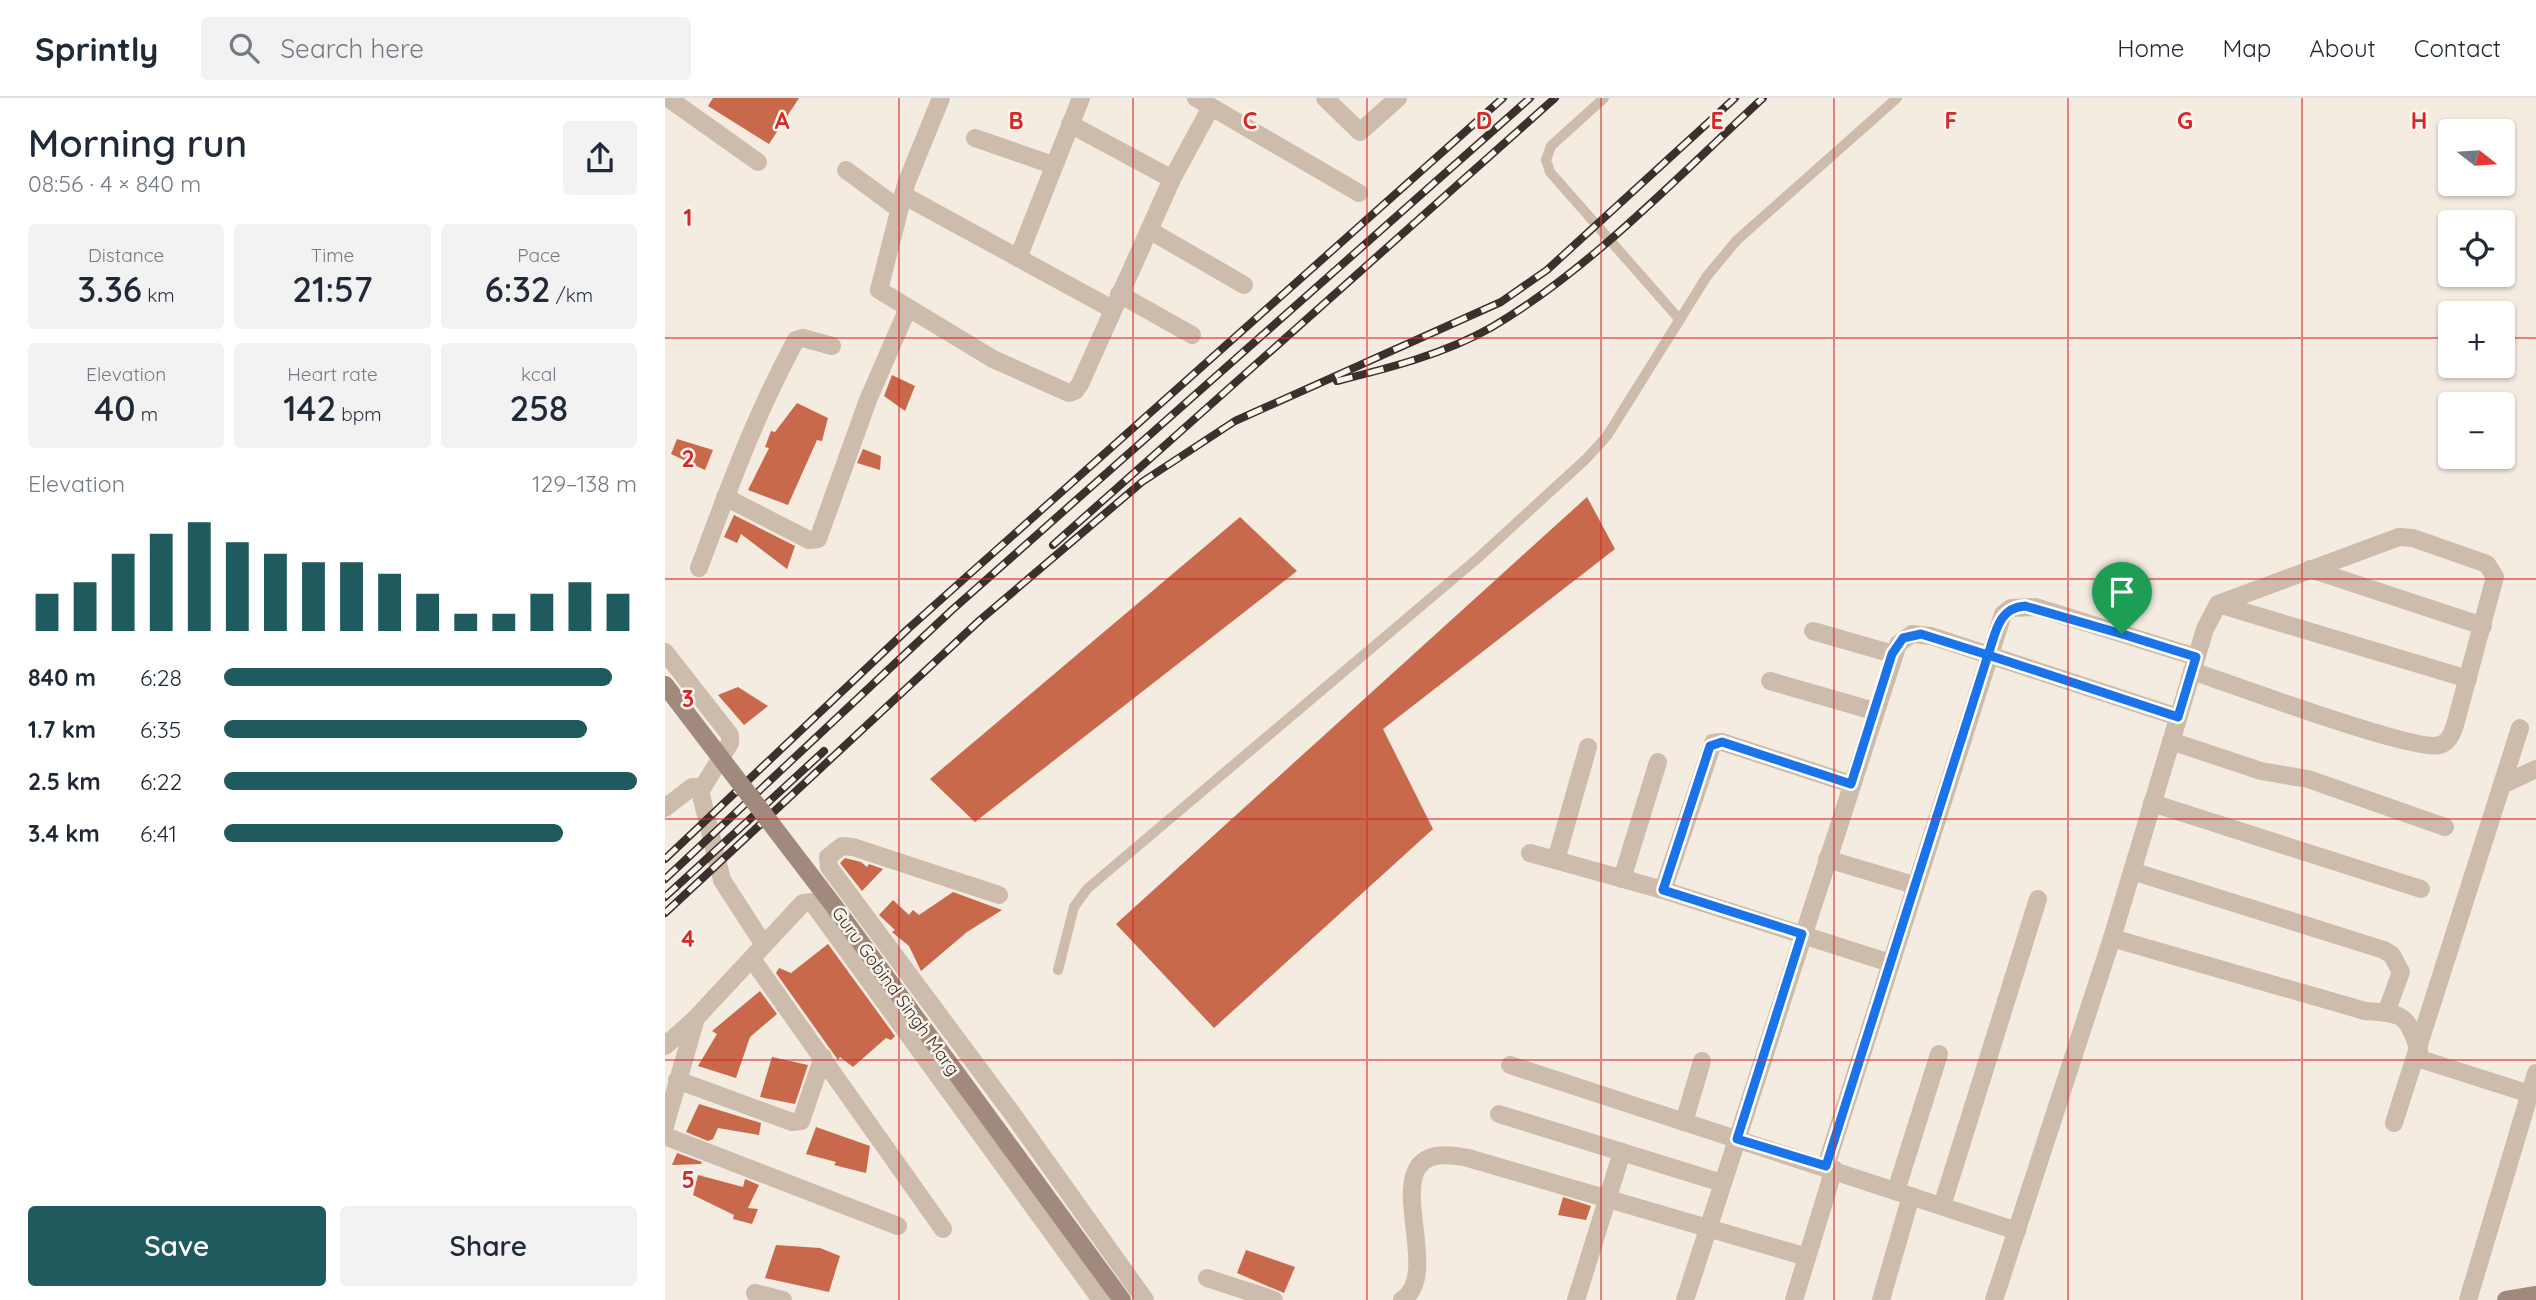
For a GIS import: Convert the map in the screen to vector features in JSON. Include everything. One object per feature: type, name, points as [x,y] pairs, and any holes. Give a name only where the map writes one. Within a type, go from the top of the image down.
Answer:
[{"type":"street","points":[[668,98],[758,162]]},
{"type":"street","points":[[941,98],[901,202],[879,287],[880,292],[993,359],[1069,393],[1077,388],[1173,179],[1204,102],[1359,193]]},
{"type":"street","points":[[1018,258],[1081,98]]},
{"type":"street","points":[[1325,98],[1360,132],[1398,98]]},
{"type":"street","points":[[1070,124],[1173,179]]},
{"type":"street","points":[[975,138],[1053,165]]},
{"type":"street","points":[[846,170],[901,202],[1018,258],[1192,335]]},
{"type":"street","points":[[1149,230],[1244,285]]},
{"type":"street","points":[[725,497],[809,540],[817,539],[864,411],[908,308]]},
{"type":"street","points":[[699,568],[725,497],[772,386],[796,340],[803,338],[832,345]]},
{"type":"street","points":[[1794,1300],[1890,963],[2003,614],[2011,608],[2025,606],[2194,664],[2335,720],[2432,747],[2451,737],[2495,586],[2492,569],[2413,538],[2399,537],[2218,604],[2208,622],[2194,664],[2112,938],[1994,1300]]},
{"type":"street","points":[[2311,569],[2483,626]]},
{"type":"street","points":[[2218,604],[2468,679]]},
{"type":"street","points":[[1813,631],[1892,654]]},
{"type":"street","points":[[1685,1300],[1892,654],[1903,638],[1921,634],[2178,717]]},
{"type":"street","points":[[665,652],[730,736],[730,743],[701,790]]},
{"type":"street","points":[[1770,681],[1874,711]]},
{"type":"street","name":"Guru Gobind Singh Marg","points":[[665,685],[834,906],[1122,1300]]},
{"type":"street","points":[[2395,1123],[2520,728]]},
{"type":"street","points":[[2171,741],[2277,775],[2308,779],[2445,827]]},
{"type":"street","points":[[1663,890],[1713,743],[1722,742],[1851,784]]},
{"type":"street","points":[[1556,860],[1588,747]]},
{"type":"street","points":[[1622,879],[1658,762]]},
{"type":"street","points":[[2502,785],[2536,769]]},
{"type":"street","points":[[665,808],[695,785],[701,790],[722,880],[764,945]]},
{"type":"street","points":[[2153,803],[2421,889]]},
{"type":"street","points":[[999,895],[853,847],[842,846],[828,857],[829,867],[1014,1116],[1145,1300]]},
{"type":"street","points":[[1530,853],[1663,890],[1890,963]]},
{"type":"street","points":[[1826,859],[1914,885]]},
{"type":"street","points":[[2132,871],[2384,950],[2392,955],[2401,972],[2386,1013]]},
{"type":"street","points":[[1942,1206],[2038,899]]},
{"type":"street","points":[[665,1046],[696,1018],[803,902],[812,902],[1101,1300]]},
{"type":"street","points":[[2112,938],[2365,1011],[2399,1015],[2409,1023],[2418,1054]]},
{"type":"street","points":[[752,959],[943,1229]]},
{"type":"street","points":[[665,1126],[696,1018]]},
{"type":"street","points":[[1881,1300],[1903,1194],[1939,1054]]},
{"type":"street","points":[[2418,1054],[2533,1092]]},
{"type":"street","points":[[677,1080],[792,1122],[801,1121],[823,1057]]},
{"type":"street","points":[[1684,1122],[1702,1061]]},
{"type":"street","points":[[1510,1065],[1830,1167],[2017,1231]]},
{"type":"street","points":[[2468,1300],[2533,1092],[2536,1073]]},
{"type":"street","points":[[1499,1114],[1721,1183]]},
{"type":"street","points":[[665,1136],[898,1226]]},
{"type":"street","points":[[1576,1300],[1622,1152]]},
{"type":"street","points":[[1402,1300],[1413,1292],[1418,1273],[1412,1183],[1416,1172],[1429,1159],[1446,1155],[1468,1158],[1807,1257]]},
{"type":"street","points":[[1207,1278],[1250,1297],[1274,1300]]},
{"type":"street","points":[[755,1293],[783,1300]]},
{"type":"street","points":[[2506,1300],[2536,1295]]},
{"type":"lane","points":[[1604,98],[1551,146],[1546,160],[1550,172],[1680,320]]},
{"type":"lane","points":[[1058,970],[1074,907],[1087,889],[1478,558],[1586,459],[1607,436],[1707,276],[1737,240],[1897,98]]},
{"type":"building","points":[[713,98],[799,98],[769,144],[708,106]]},
{"type":"building","points":[[892,375],[915,386],[905,411],[884,396]]},
{"type":"building","points":[[797,403],[828,418],[822,441],[817,440],[788,505],[748,490],[769,448],[765,447],[771,431],[775,432]]},
{"type":"building","points":[[677,439],[713,450],[705,470],[671,454]]},
{"type":"building","points":[[863,449],[881,456],[880,470],[857,463]]},
{"type":"building","points":[[1587,497],[1615,549],[1383,729],[1433,829],[1214,1028],[1116,924]]},
{"type":"building","points":[[734,515],[795,546],[787,569],[741,534],[737,543],[724,537]]},
{"type":"building","points":[[1240,517],[1297,571],[975,822],[930,779]]},
{"type":"building","points":[[738,687],[768,706],[744,725],[718,695]]},
{"type":"building","points":[[845,858],[861,862],[867,867],[869,864],[883,869],[862,891],[840,863]]},
{"type":"building","points":[[953,892],[1002,910],[967,932],[921,971],[909,946],[892,932],[895,930],[879,915],[893,900],[909,915],[913,910],[919,915]]},
{"type":"building","points":[[828,944],[895,1036],[891,1040],[886,1038],[853,1067],[840,1057],[838,1060],[776,973],[779,968],[791,973]]},
{"type":"building","points":[[760,991],[777,1014],[750,1037],[736,1078],[698,1066],[717,1034],[712,1031]]},
{"type":"building","points":[[772,1057],[808,1065],[795,1104],[760,1097]]},
{"type":"building","points":[[699,1104],[761,1123],[759,1135],[718,1128],[713,1139],[708,1141],[686,1132]]},
{"type":"building","points":[[816,1127],[870,1146],[866,1173],[806,1154]]},
{"type":"building","points":[[677,1153],[702,1162],[672,1165]]},
{"type":"building","points":[[698,1175],[743,1187],[745,1179],[759,1185],[748,1208],[758,1209],[752,1224],[733,1219],[734,1215],[693,1195]]},
{"type":"building","points":[[1563,1197],[1591,1206],[1586,1220],[1558,1215]]},
{"type":"building","points":[[776,1245],[820,1248],[840,1256],[829,1292],[765,1278]]},
{"type":"building","points":[[1246,1250],[1295,1267],[1284,1293],[1237,1273]]},
{"type":"railway","points":[[665,859],[909,628],[1503,98]]},
{"type":"railway","points":[[665,879],[952,610],[1530,98]]},
{"type":"railway","points":[[1053,545],[1555,98]]},
{"type":"railway","points":[[665,913],[980,620],[1142,482],[1235,421],[1501,302],[1547,270],[1735,98]]},
{"type":"railway","points":[[1337,381],[1436,353],[1474,337],[1529,304],[1633,220],[1763,98]]},
{"type":"railway","points":[[665,897],[824,751]]},
{"type":"route","points":[[2122,634],[2025,606],[2006,610],[1988,655],[1931,636],[1921,634],[1903,638],[1892,654],[1851,784],[1722,742],[1710,746],[1663,890],[1802,934],[1737,1139],[1826,1166],[1988,655],[2178,717],[2196,657],[2122,634]]}]
